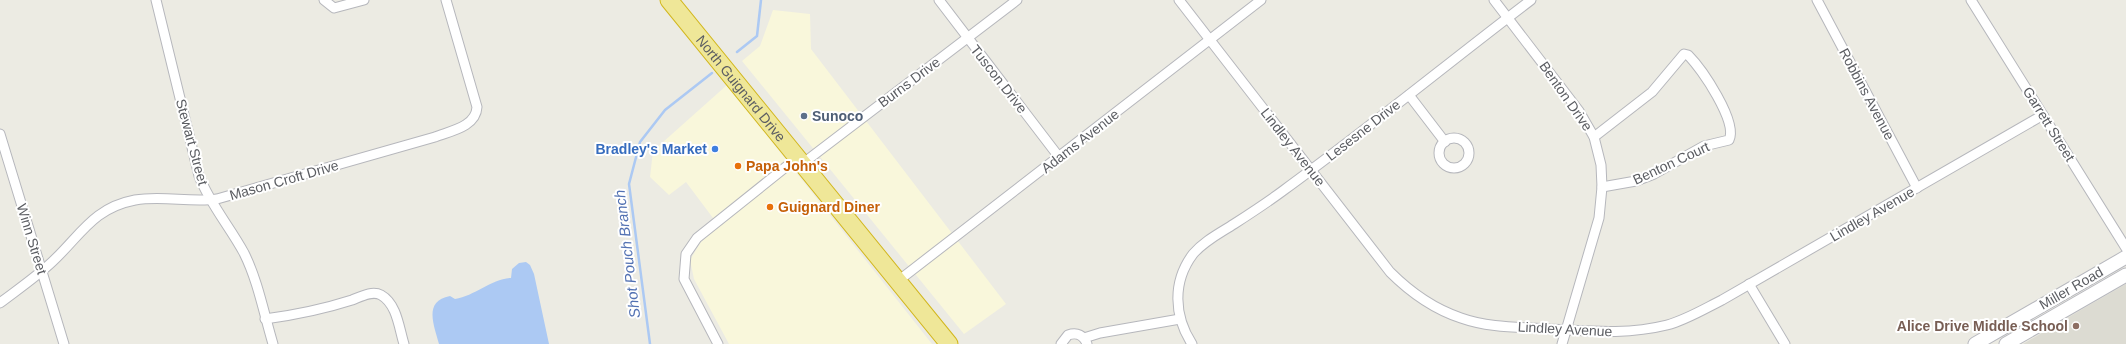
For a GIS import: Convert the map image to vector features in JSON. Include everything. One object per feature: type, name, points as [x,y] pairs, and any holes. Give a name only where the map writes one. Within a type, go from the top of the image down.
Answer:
[{"type":"highway","name":"North Guignard Drive","points":[[669,0],[949,344]]},
{"type":"street","name":"Stewart Street","points":[[156,0],[199,176],[210,200],[243,252],[250,267],[273,344]]},
{"type":"street","points":[[324,0],[334,8],[364,0]]},
{"type":"street","name":"Mason Croft Drive","points":[[0,303],[42,270],[85,225],[115,205],[136,200],[158,198],[210,200],[435,136],[466,125],[472,121],[478,107],[446,0]]},
{"type":"street","name":"Tuscon Drive","points":[[938,0],[1059,157]]},
{"type":"street","name":"Burns Drive","points":[[718,344],[684,279],[686,254],[697,238],[1017,0]]},
{"type":"street","name":"Lindley Avenue","points":[[1179,0],[1390,272],[1419,297],[1446,312],[1462,319],[1487,324],[1566,330],[1632,332],[1669,324],[1698,312],[1749,284],[2043,115]]},
{"type":"street","name":"Adams Avenue","points":[[898,281],[1261,0]]},
{"type":"street","name":"Benton Drive","points":[[1494,0],[1579,111],[1594,137],[1601,165],[1602,187],[1599,218],[1562,344]]},
{"type":"street","name":"Lesesne Drive","points":[[1192,344],[1180,319],[1177,304],[1178,288],[1182,272],[1193,254],[1211,238],[1266,204],[1530,0]]},
{"type":"street","name":"Robbins Avenue","points":[[1817,0],[1917,188]]},
{"type":"street","name":"Garrett Street","points":[[1972,0],[2126,248]]},
{"type":"street","name":"Benton Court","points":[[1594,137],[1652,92],[1684,54],[1688,55],[1699,66],[1728,120],[1731,131],[1729,140],[1726,142],[1704,146],[1654,174],[1636,181],[1602,187]]},
{"type":"street","points":[[1409,95],[1445,142]]},
{"type":"street","name":"Winn Street","points":[[0,134],[64,344]]},
{"type":"street","name":"Miller Road","points":[[1975,344],[2126,257]]},
{"type":"street","name":"Miller Road","points":[[2006,344],[2126,275]]},
{"type":"street","points":[[1749,284],[1785,344]]},
{"type":"street","points":[[266,319],[309,312],[364,295],[376,294],[384,298],[393,309],[404,344]]},
{"type":"street","points":[[1061,344],[1064,338],[1072,334],[1086,341],[1100,333],[1180,319]]},
{"type":"shaded area","points":[[773,10],[810,14],[811,49],[1006,304],[964,334],[742,61],[760,46]]},
{"type":"shaded area","points":[[727,85],[932,344],[729,344],[694,279],[690,260],[701,242],[719,226],[686,182],[669,195],[650,177],[653,151]]},
{"type":"shaded area","points":[[2126,284],[2126,344],[2023,344],[2086,307]]},
{"type":"water","points":[[526,262],[530,265],[534,274],[549,344],[439,344],[432,315],[433,308],[436,303],[450,296],[455,299],[469,295],[497,281],[511,278],[512,269],[519,263]]},
{"type":"waterway","name":"Shot Pouch Branch","points":[[737,52],[757,36],[761,0]]},
{"type":"waterway","name":"Shot Pouch Branch","points":[[650,344],[629,184],[640,142],[665,110],[712,73]]},
{"type":"place","name":"Sunoco","points":[[804,116]]},
{"type":"place","name":"Bradley's Market","points":[[715,149]]},
{"type":"place","name":"Papa John's","points":[[738,166]]},
{"type":"place","name":"Guignard Diner","points":[[770,207]]},
{"type":"place","name":"Alice Drive Middle School","points":[[2076,326]]}]
